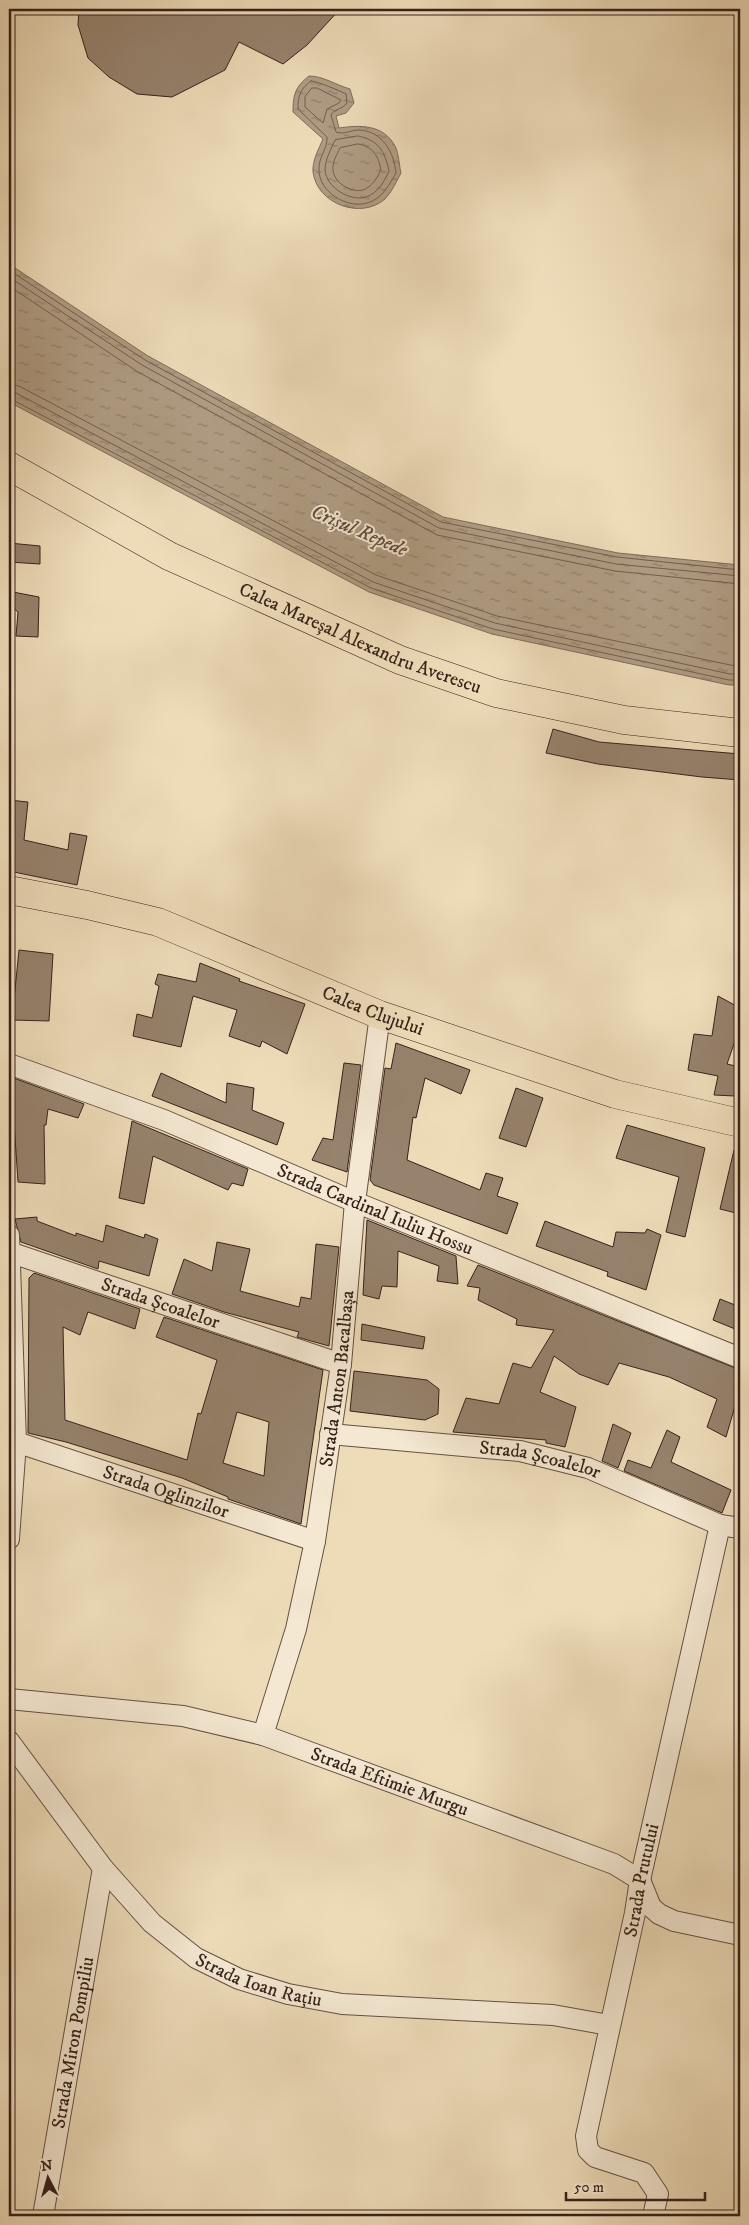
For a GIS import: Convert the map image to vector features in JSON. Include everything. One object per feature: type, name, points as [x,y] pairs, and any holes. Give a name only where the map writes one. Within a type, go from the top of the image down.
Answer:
[{"type":"main road","name":"Calea Mareșal Alexandru Averescu","points":[[9,466],[169,556],[400,660],[496,693],[614,718],[740,733]]},
{"type":"main road","name":"Calea Clujului","points":[[9,890],[87,905],[158,922],[380,1015],[615,1094],[740,1123]]},
{"type":"street","name":"Strada Anton Bacalbașa","points":[[263,1735],[296,1629],[315,1541],[341,1364],[355,1202],[380,1015]]},
{"type":"street","name":"Strada Cardinal Iuliu Hossu","points":[[9,1064],[164,1120],[355,1202],[740,1358]]},
{"type":"street","name":"Strada Școalelor","points":[[9,1246],[341,1364]]},
{"type":"street","points":[[9,1246],[16,1442],[9,1539]]},
{"type":"street","name":"Strada Școalelor","points":[[330,1434],[520,1451],[588,1468],[720,1525],[740,1528]]},
{"type":"street","name":"Strada Oglinzilor","points":[[16,1442],[315,1541]]},
{"type":"street","name":"Strada Prutului","points":[[653,2216],[658,2194],[644,2173],[595,2157],[588,2150],[586,2136],[635,1913],[640,1880],[720,1525]]},
{"type":"street","name":"Strada Eftimie Murgu","points":[[9,1699],[183,1716],[263,1735],[614,1864],[640,1880]]},
{"type":"street","name":"Strada Ioan Rațiu","points":[[9,1741],[104,1868],[152,1923],[196,1958],[239,1979],[288,1994],[342,2004],[534,2014],[609,2025]]},
{"type":"street","name":"Strada Miron Pompiliu","points":[[43,2216],[104,1868]]},
{"type":"street","points":[[640,1880],[651,1907],[659,1914],[674,1921],[740,1935]]},
{"type":"water","points":[[309,76],[324,79],[350,89],[354,103],[346,113],[336,116],[339,128],[355,126],[378,130],[384,133],[395,146],[401,173],[385,199],[375,205],[353,208],[342,205],[331,200],[316,183],[313,172],[314,163],[323,139],[293,112],[296,92]]},
{"type":"water","name":"Crișul Repede","points":[[9,264],[148,356],[443,517],[618,553],[740,565],[740,685],[729,685],[492,634],[369,592],[9,402]]},
{"type":"building","points":[[79,9],[340,9],[307,45],[283,64],[239,42],[225,70],[172,97],[137,94],[109,77],[88,58],[78,25]]},
{"type":"building","points":[[9,543],[40,546],[40,564],[9,562]]},
{"type":"building","points":[[13,592],[39,597],[38,637],[16,636],[18,612],[12,607]]},
{"type":"building","points":[[553,729],[599,742],[740,754],[740,780],[598,764],[546,753]]},
{"type":"building","points":[[9,800],[28,802],[24,840],[68,850],[70,833],[87,836],[77,885],[9,871]]},
{"type":"building","points":[[19,950],[53,954],[49,1021],[12,1020]]},
{"type":"building","points":[[200,963],[240,979],[239,981],[305,1004],[287,1054],[262,1041],[260,1047],[229,1036],[237,1010],[193,996],[181,1047],[133,1036],[137,1014],[152,1018],[159,986],[155,984],[158,974],[196,982]]},
{"type":"building","points":[[718,996],[740,1008],[740,1035],[737,1035],[727,1064],[740,1067],[735,1096],[714,1095],[718,1076],[688,1070],[694,1034],[712,1036]]},
{"type":"building","points":[[396,1043],[470,1070],[461,1094],[425,1078],[416,1118],[413,1117],[407,1160],[480,1190],[486,1173],[503,1178],[497,1196],[518,1203],[507,1234],[374,1185],[370,1180],[385,1068],[391,1069]]},
{"type":"building","points":[[344,1063],[361,1065],[347,1172],[312,1160],[323,1138],[333,1140]]},
{"type":"building","points":[[161,1073],[226,1103],[227,1083],[254,1088],[252,1110],[284,1123],[277,1145],[152,1096]]},
{"type":"building","points":[[11,1077],[84,1104],[78,1118],[48,1109],[46,1125],[44,1125],[45,1184],[18,1182]]},
{"type":"building","points":[[516,1088],[543,1098],[526,1147],[499,1138]]},
{"type":"building","points":[[132,1121],[248,1169],[243,1186],[232,1183],[228,1190],[153,1156],[144,1204],[119,1198]]},
{"type":"building","points":[[627,1125],[705,1148],[685,1237],[666,1232],[679,1177],[616,1158]]},
{"type":"building","points":[[734,1150],[740,1150],[740,1214],[720,1209]]},
{"type":"building","points":[[37,1217],[37,1221],[76,1236],[76,1233],[103,1242],[106,1225],[144,1238],[145,1234],[158,1239],[149,1276],[99,1261],[98,1269],[21,1242],[15,1219]]},
{"type":"building","points":[[367,1220],[456,1256],[458,1284],[437,1281],[439,1266],[398,1251],[397,1287],[382,1286],[379,1299],[363,1295]]},
{"type":"building","points":[[545,1221],[613,1247],[616,1232],[645,1233],[647,1229],[661,1235],[646,1290],[607,1276],[608,1272],[536,1246]]},
{"type":"building","points":[[217,1242],[250,1249],[240,1291],[299,1307],[301,1297],[311,1299],[316,1244],[339,1247],[329,1346],[297,1337],[299,1332],[224,1312],[172,1294],[184,1259],[212,1271]]},
{"type":"building","points":[[478,1265],[740,1370],[740,1389],[726,1437],[707,1427],[717,1399],[669,1377],[619,1363],[608,1385],[579,1374],[554,1356],[540,1392],[576,1407],[565,1447],[546,1443],[546,1440],[453,1432],[466,1398],[499,1404],[513,1363],[531,1368],[554,1330],[516,1325],[517,1319],[478,1300],[480,1288],[467,1286]]},
{"type":"building","points":[[34,1273],[140,1309],[135,1329],[88,1312],[80,1335],[63,1327],[65,1420],[187,1460],[198,1413],[201,1414],[217,1360],[156,1337],[164,1317],[323,1370],[301,1524],[228,1499],[228,1497],[182,1478],[66,1442],[28,1433],[29,1278]],"holes":[[[237,1412],[269,1422],[264,1476],[223,1463]]]},
{"type":"building","points":[[720,1299],[740,1307],[740,1331],[713,1320]]},
{"type":"building","points":[[362,1324],[425,1337],[423,1349],[361,1340]]},
{"type":"building","points":[[354,1371],[427,1380],[439,1389],[438,1414],[425,1420],[350,1411]]},
{"type":"building","points":[[613,1424],[631,1433],[618,1468],[602,1461]]},
{"type":"building","points":[[667,1430],[680,1437],[671,1462],[731,1490],[722,1513],[624,1471],[628,1460],[651,1468]]}]
